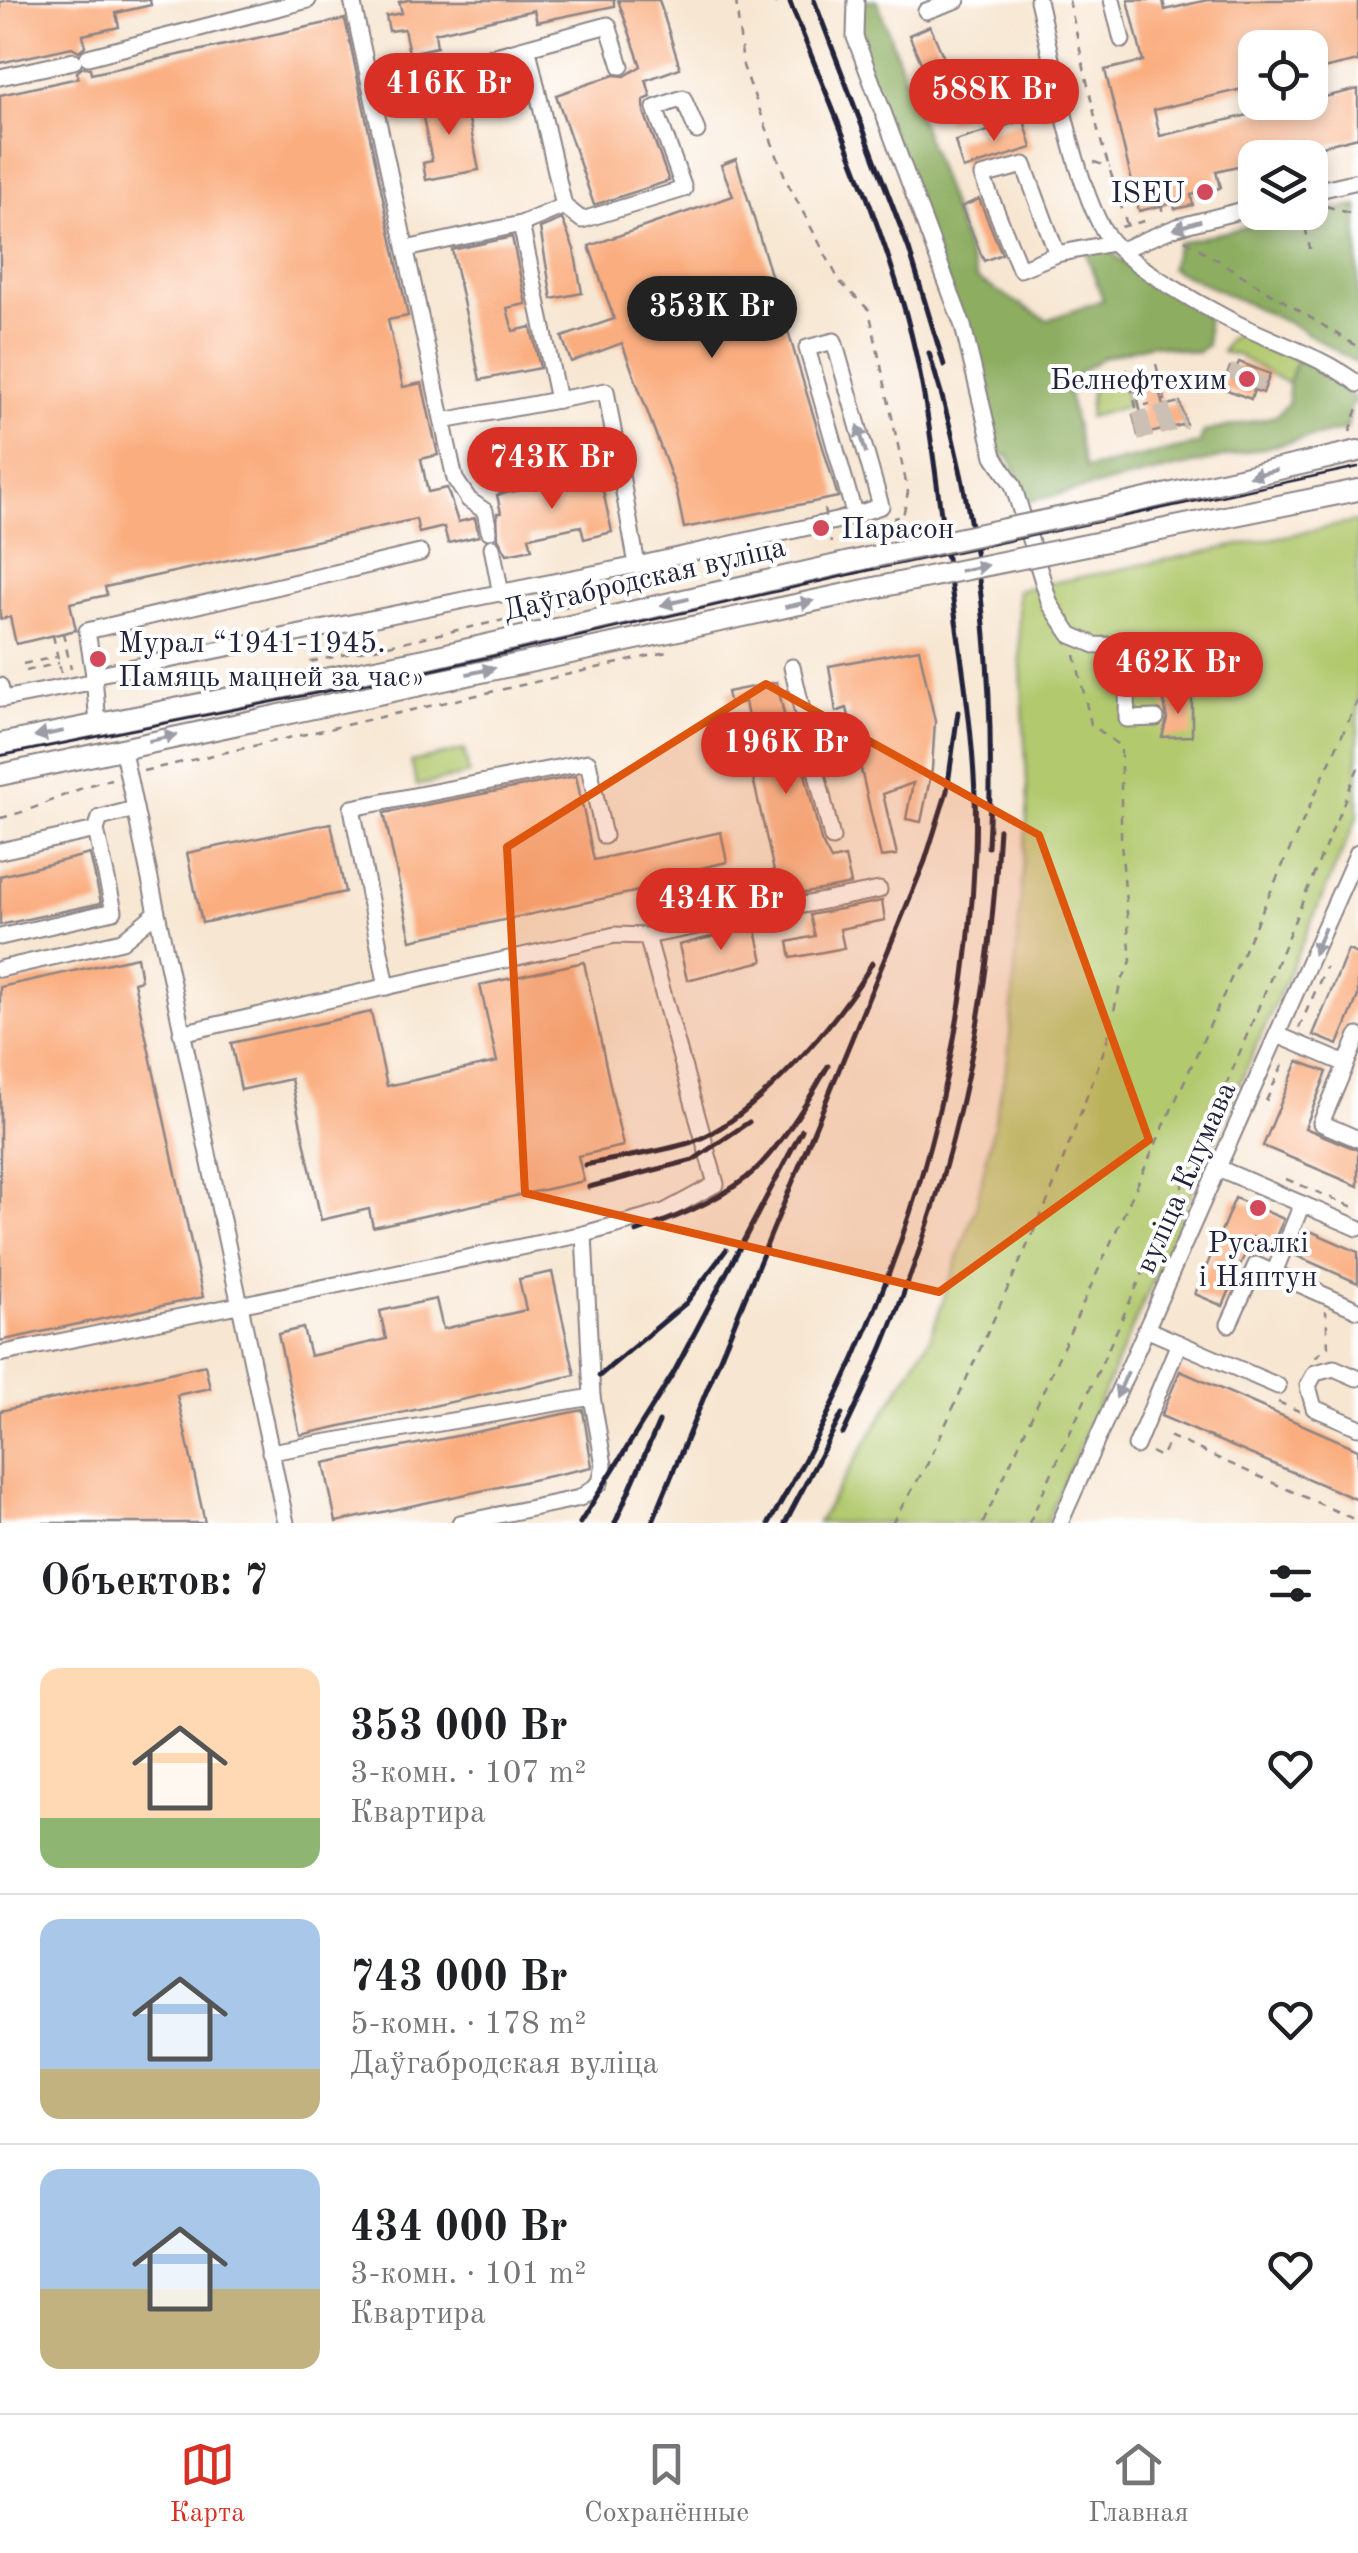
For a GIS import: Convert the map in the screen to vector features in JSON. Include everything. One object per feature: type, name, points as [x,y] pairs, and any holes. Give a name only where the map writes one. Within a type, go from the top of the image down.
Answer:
[{"type":"main road","name":"Даўгабродская вуліца","points":[[0,744],[425,659],[1358,452]]},
{"type":"main road","name":"Даўгабродская вуліца","points":[[0,775],[122,746],[1358,490]]},
{"type":"street","points":[[352,0],[455,479],[469,500],[485,511],[501,594]]},
{"type":"street","points":[[856,0],[855,38],[964,326],[994,456],[1013,485],[1043,590],[1070,635],[1095,645],[1191,646]]},
{"type":"street","points":[[926,11],[957,0]]},
{"type":"street","points":[[1038,0],[1071,140],[1112,242],[1227,318],[1334,366],[1358,384]]},
{"type":"street","points":[[1112,0],[1122,40]]},
{"type":"street","points":[[0,77],[299,1]]},
{"type":"street","points":[[372,90],[528,50],[544,39],[608,25],[621,66]]},
{"type":"street","points":[[528,50],[564,206],[582,220],[684,189],[655,108],[682,98],[697,131]]},
{"type":"street","points":[[979,98],[1055,72]]},
{"type":"street","points":[[1057,254],[1024,165],[982,176],[1020,269],[1057,254],[1238,211]]},
{"type":"street","points":[[1328,188],[1358,181]]},
{"type":"street","points":[[406,250],[521,224],[564,206]]},
{"type":"street","points":[[521,224],[558,400]]},
{"type":"street","points":[[1,695],[637,565],[848,518],[881,506],[834,341],[807,348],[854,513]]},
{"type":"street","points":[[443,421],[606,390],[637,565]]},
{"type":"street","points":[[98,725],[87,630],[420,553]]},
{"type":"street","points":[[1128,647],[1128,719],[1156,718]]},
{"type":"street","points":[[792,667],[832,838]]},
{"type":"street","points":[[122,746],[286,1523]]},
{"type":"street","points":[[386,987],[352,808],[588,762],[604,836]]},
{"type":"street","points":[[0,936],[114,911],[96,830],[100,818],[135,809]]},
{"type":"street","points":[[0,851],[96,830]]},
{"type":"street","name":"вуліца Клумава","points":[[1060,1523],[1280,1036],[1358,852]]},
{"type":"street","points":[[181,1034],[615,935],[648,936],[880,890]]},
{"type":"street","points":[[0,970],[122,941],[156,914]]},
{"type":"street","points":[[0,1354],[584,1234],[664,1212],[716,1184],[648,936]]},
{"type":"street","points":[[1280,1036],[1346,1064]]},
{"type":"street","points":[[1358,1036],[1320,1123],[1358,1139]]},
{"type":"street","points":[[1222,1160],[1302,1204],[1358,1228]]},
{"type":"street","points":[[1274,1272],[1302,1204]]},
{"type":"street","points":[[460,1523],[580,1498],[600,1483],[604,1464],[592,1397],[584,1234]]},
{"type":"street","points":[[1229,1324],[1256,1265],[1358,1310]]},
{"type":"street","points":[[1146,1329],[1278,1386]]},
{"type":"street","points":[[1136,1446],[1179,1343]]},
{"type":"street","points":[[1357,1378],[1334,1368],[1315,1373],[1308,1386],[1314,1408],[1358,1427]]},
{"type":"street","points":[[270,1452],[592,1397]]},
{"type":"path","points":[[736,0],[743,66],[788,182],[840,282],[869,310],[908,492],[903,516],[888,520]]},
{"type":"path","points":[[770,0],[780,5]]},
{"type":"path","points":[[1070,0],[1099,135],[1127,225]]},
{"type":"path","points":[[1358,144],[1358,152]]},
{"type":"path","points":[[1218,180],[1225,201]]},
{"type":"path","points":[[1112,242],[1127,225],[1163,216],[1161,203]]},
{"type":"path","points":[[1328,207],[1358,216]]},
{"type":"path","points":[[1178,227],[1188,244],[1358,347]]},
{"type":"path","points":[[1306,230],[1310,250]]},
{"type":"path","points":[[1156,364],[1165,400],[1159,402]]},
{"type":"path","points":[[1126,369],[1136,407],[1150,404]]},
{"type":"path","points":[[822,500],[832,545]]},
{"type":"path","points":[[822,550],[832,545],[840,547]]},
{"type":"path","points":[[310,662],[641,590]]},
{"type":"path","points":[[63,633],[71,671]]},
{"type":"path","points":[[892,1523],[928,1464],[1049,1198],[1106,1046],[1120,985],[1132,960],[1122,843],[1121,747],[1091,724],[1070,635]]},
{"type":"path","points":[[53,636],[61,674]]},
{"type":"path","points":[[0,818],[27,812],[75,787],[668,652]]},
{"type":"path","points":[[23,664],[58,656]]},
{"type":"path","points":[[26,670],[59,663]]},
{"type":"path","points":[[982,1523],[1358,700]]},
{"type":"path","points":[[1030,1523],[1202,1143],[1358,768]]},
{"type":"path","points":[[1202,1143],[1222,1160]]},
{"type":"path","points":[[1273,1173],[1358,1209]]},
{"type":"path","points":[[1303,1365],[1328,1347],[1324,1294]]},
{"type":"path","points":[[1301,1399],[1301,1412]]},
{"type":"path","points":[[1136,1446],[1161,1456],[1171,1437],[1358,1520]]},
{"type":"highlighted area","points":[[766,684],[1039,835],[1149,1140],[939,1292],[525,1193],[507,847]]},
{"type":"green space","points":[[856,0],[877,0],[977,279],[1047,320],[1103,300],[1085,250],[1102,244],[1143,279],[1200,309],[1207,318],[1207,345],[1197,353],[1152,344],[1104,357],[1078,373],[1069,397],[1085,469],[1199,444],[1204,432],[1276,416],[1289,402],[1288,384],[1297,359],[1331,378],[1358,402],[1351,405],[1347,429],[1030,501],[1008,455],[994,456],[963,326],[855,38]]},
{"type":"green space","points":[[1358,206],[1358,364],[1295,326],[1170,268],[1178,243],[1238,229],[1328,230],[1328,210]]},
{"type":"green space","points":[[1240,333],[1297,359],[1288,384],[1237,355],[1222,352],[1228,340]]},
{"type":"green space","points":[[1120,375],[1128,406],[1089,417],[1091,389]]},
{"type":"green space","points":[[1358,524],[1358,816],[1046,1523],[817,1523],[930,1338],[976,1207],[1008,1058],[1028,803],[1017,590]]},
{"type":"green space","points":[[464,750],[469,774],[417,786],[411,762]]},
{"type":"building","points":[[150,0],[151,5],[116,13],[119,27],[83,35],[85,46],[79,51],[72,47],[0,63],[0,2]]},
{"type":"building","points":[[614,0],[614,6],[537,22],[534,10],[435,33],[437,47],[409,53],[404,29],[389,31],[386,16],[402,13],[399,2]]},
{"type":"building","points":[[618,0],[659,0],[680,68],[646,80],[651,97],[644,100],[644,112],[669,181],[594,205],[556,95],[614,75],[625,76],[641,66]]},
{"type":"building","points":[[1128,0],[1163,0],[1165,10],[1207,0],[1358,0],[1358,61],[1328,68],[1328,30],[1238,30],[1238,90],[1154,110],[1160,136],[1238,117],[1328,120],[1328,96],[1358,89],[1358,137],[1328,145],[1328,140],[1238,140],[1238,166],[1216,171],[1220,188],[1191,195],[1193,205],[1175,209],[1173,203],[1139,211],[1105,70],[1143,61]]},
{"type":"building","points":[[345,19],[408,316],[388,320],[403,387],[422,383],[438,455],[421,459],[428,492],[447,488],[458,522],[475,518],[479,536],[448,543],[444,527],[419,533],[416,519],[105,587],[107,595],[70,603],[76,630],[16,644],[10,617],[0,619],[0,95],[78,78],[77,72],[83,67],[90,68],[91,74]]},
{"type":"building","points":[[930,26],[968,113],[947,122],[909,35]]},
{"type":"building","points":[[464,94],[479,170],[426,180],[423,163],[432,161],[420,103]]},
{"type":"building","points":[[1024,120],[1032,148],[963,169],[955,141]]},
{"type":"building","points":[[736,159],[838,497],[684,528],[676,489],[622,343],[571,362],[562,337],[614,319],[589,246],[733,196],[721,165]]},
{"type":"building","points":[[979,199],[1002,254],[984,261],[961,207]]},
{"type":"building","points":[[562,219],[574,249],[582,293],[552,299],[540,228]]},
{"type":"building","points":[[512,237],[526,304],[507,308],[513,331],[531,327],[540,368],[480,380],[452,250]]},
{"type":"building","name":"Белнефтехим","points":[[1239,362],[1270,374],[1263,393],[1254,390],[1251,399],[1222,388],[1230,367],[1236,369]]},
{"type":"building","points":[[1155,373],[1163,406],[1180,402],[1186,424],[1138,436],[1133,415],[1141,413],[1133,379]]},
{"type":"building","points":[[599,473],[612,532],[584,539],[581,526],[529,537],[532,549],[507,554],[498,538],[497,513],[501,513],[497,495]]},
{"type":"building","points":[[919,649],[935,721],[932,769],[921,822],[906,819],[913,783],[883,794],[897,855],[881,857],[847,708],[836,712],[829,666]]},
{"type":"building","points":[[1139,668],[1160,668],[1160,694],[1139,694]]},
{"type":"building","points":[[777,682],[785,719],[792,718],[821,841],[831,860],[845,857],[851,884],[780,898],[742,729],[750,727],[745,702],[730,705],[727,692]]},
{"type":"building","points":[[1163,696],[1192,697],[1192,736],[1162,737],[1167,719]]},
{"type":"building","points":[[576,776],[594,860],[721,832],[727,862],[684,872],[688,886],[673,889],[671,884],[411,940],[384,813]]},
{"type":"building","points":[[331,823],[345,892],[202,923],[187,853]]},
{"type":"building","points":[[90,854],[101,903],[0,925],[0,876]]},
{"type":"building","points":[[882,901],[885,920],[840,929],[844,948],[791,958],[788,942],[815,936],[810,915]]},
{"type":"building","points":[[755,926],[763,961],[687,980],[679,945]]},
{"type":"building","points":[[1348,950],[1358,954],[1358,996],[1338,1045],[1313,1035]]},
{"type":"building","points":[[137,957],[141,980],[134,982],[203,1297],[0,1341],[0,987]]},
{"type":"building","points":[[584,962],[623,1146],[578,1156],[584,1181],[373,1227],[369,1209],[321,1220],[291,1079],[241,1090],[231,1043],[371,1012],[387,1086],[497,1062],[480,985]]},
{"type":"building","points":[[1298,1061],[1327,1072],[1305,1128],[1358,1150],[1358,1186],[1263,1146]]},
{"type":"building","points":[[1235,1198],[1284,1219],[1272,1245],[1252,1237],[1223,1306],[1195,1294]]},
{"type":"building","points":[[1308,1230],[1358,1252],[1358,1283],[1297,1256]]},
{"type":"building","points":[[552,1272],[575,1375],[300,1435],[278,1334],[303,1328],[310,1356],[386,1339],[380,1311],[436,1299],[443,1329],[526,1310],[519,1279]]},
{"type":"building","points":[[205,1365],[210,1388],[177,1395],[205,1523],[0,1523],[0,1411]]},
{"type":"building","points":[[1180,1371],[1358,1449],[1358,1500],[1161,1416]]},
{"type":"building","points":[[583,1410],[592,1467],[336,1522],[324,1463]]},
{"type":"tunnel","points":[[1229,371],[1266,385]]},
{"type":"tunnel","points":[[1134,420],[1181,408]]},
{"type":"tunnel","points":[[1137,433],[1185,421]]},
{"type":"tram line","points":[[0,756],[428,671],[875,569],[1358,467]]},
{"type":"railway","points":[[769,1523],[852,1364],[886,1283],[914,1200],[938,1115],[956,1029],[975,851],[974,777],[967,704],[914,344],[866,195],[789,0]]},
{"type":"railway","points":[[814,0],[909,249],[944,365]]},
{"type":"railway","points":[[929,353],[961,474],[981,597],[990,722],[988,847]]},
{"type":"railway","points":[[652,1523],[925,861],[947,791],[958,712]]},
{"type":"railway","points":[[843,1434],[906,1288],[952,1140],[983,988],[999,829]]},
{"type":"railway","points":[[585,1165],[692,1142],[716,1131],[793,1065],[840,1011],[872,963]]},
{"type":"railway","points":[[636,1232],[707,1202],[746,1178],[781,1141],[828,1066]]},
{"type":"railway","points":[[589,1187],[693,1160],[749,1122]]},
{"type":"railway","points":[[580,1523],[674,1372],[802,1130]]},
{"type":"railway","points":[[599,1376],[686,1303],[726,1250]]},
{"type":"railway","points":[[785,1523],[842,1414]]},
{"type":"railway","points":[[615,1523],[659,1422]]},
{"type":"place","name":"ISEU","points":[[1205,192]]},
{"type":"place","name":"Белнефтехим","points":[[1247,379]]},
{"type":"place","name":"Парасон","points":[[821,528]]},
{"type":"place","name":"Мурал “1941-1945. Памяць мацней за час»","points":[[98,659]]},
{"type":"place","name":"Русалкі і Няптун","points":[[1258,1208]]}]
